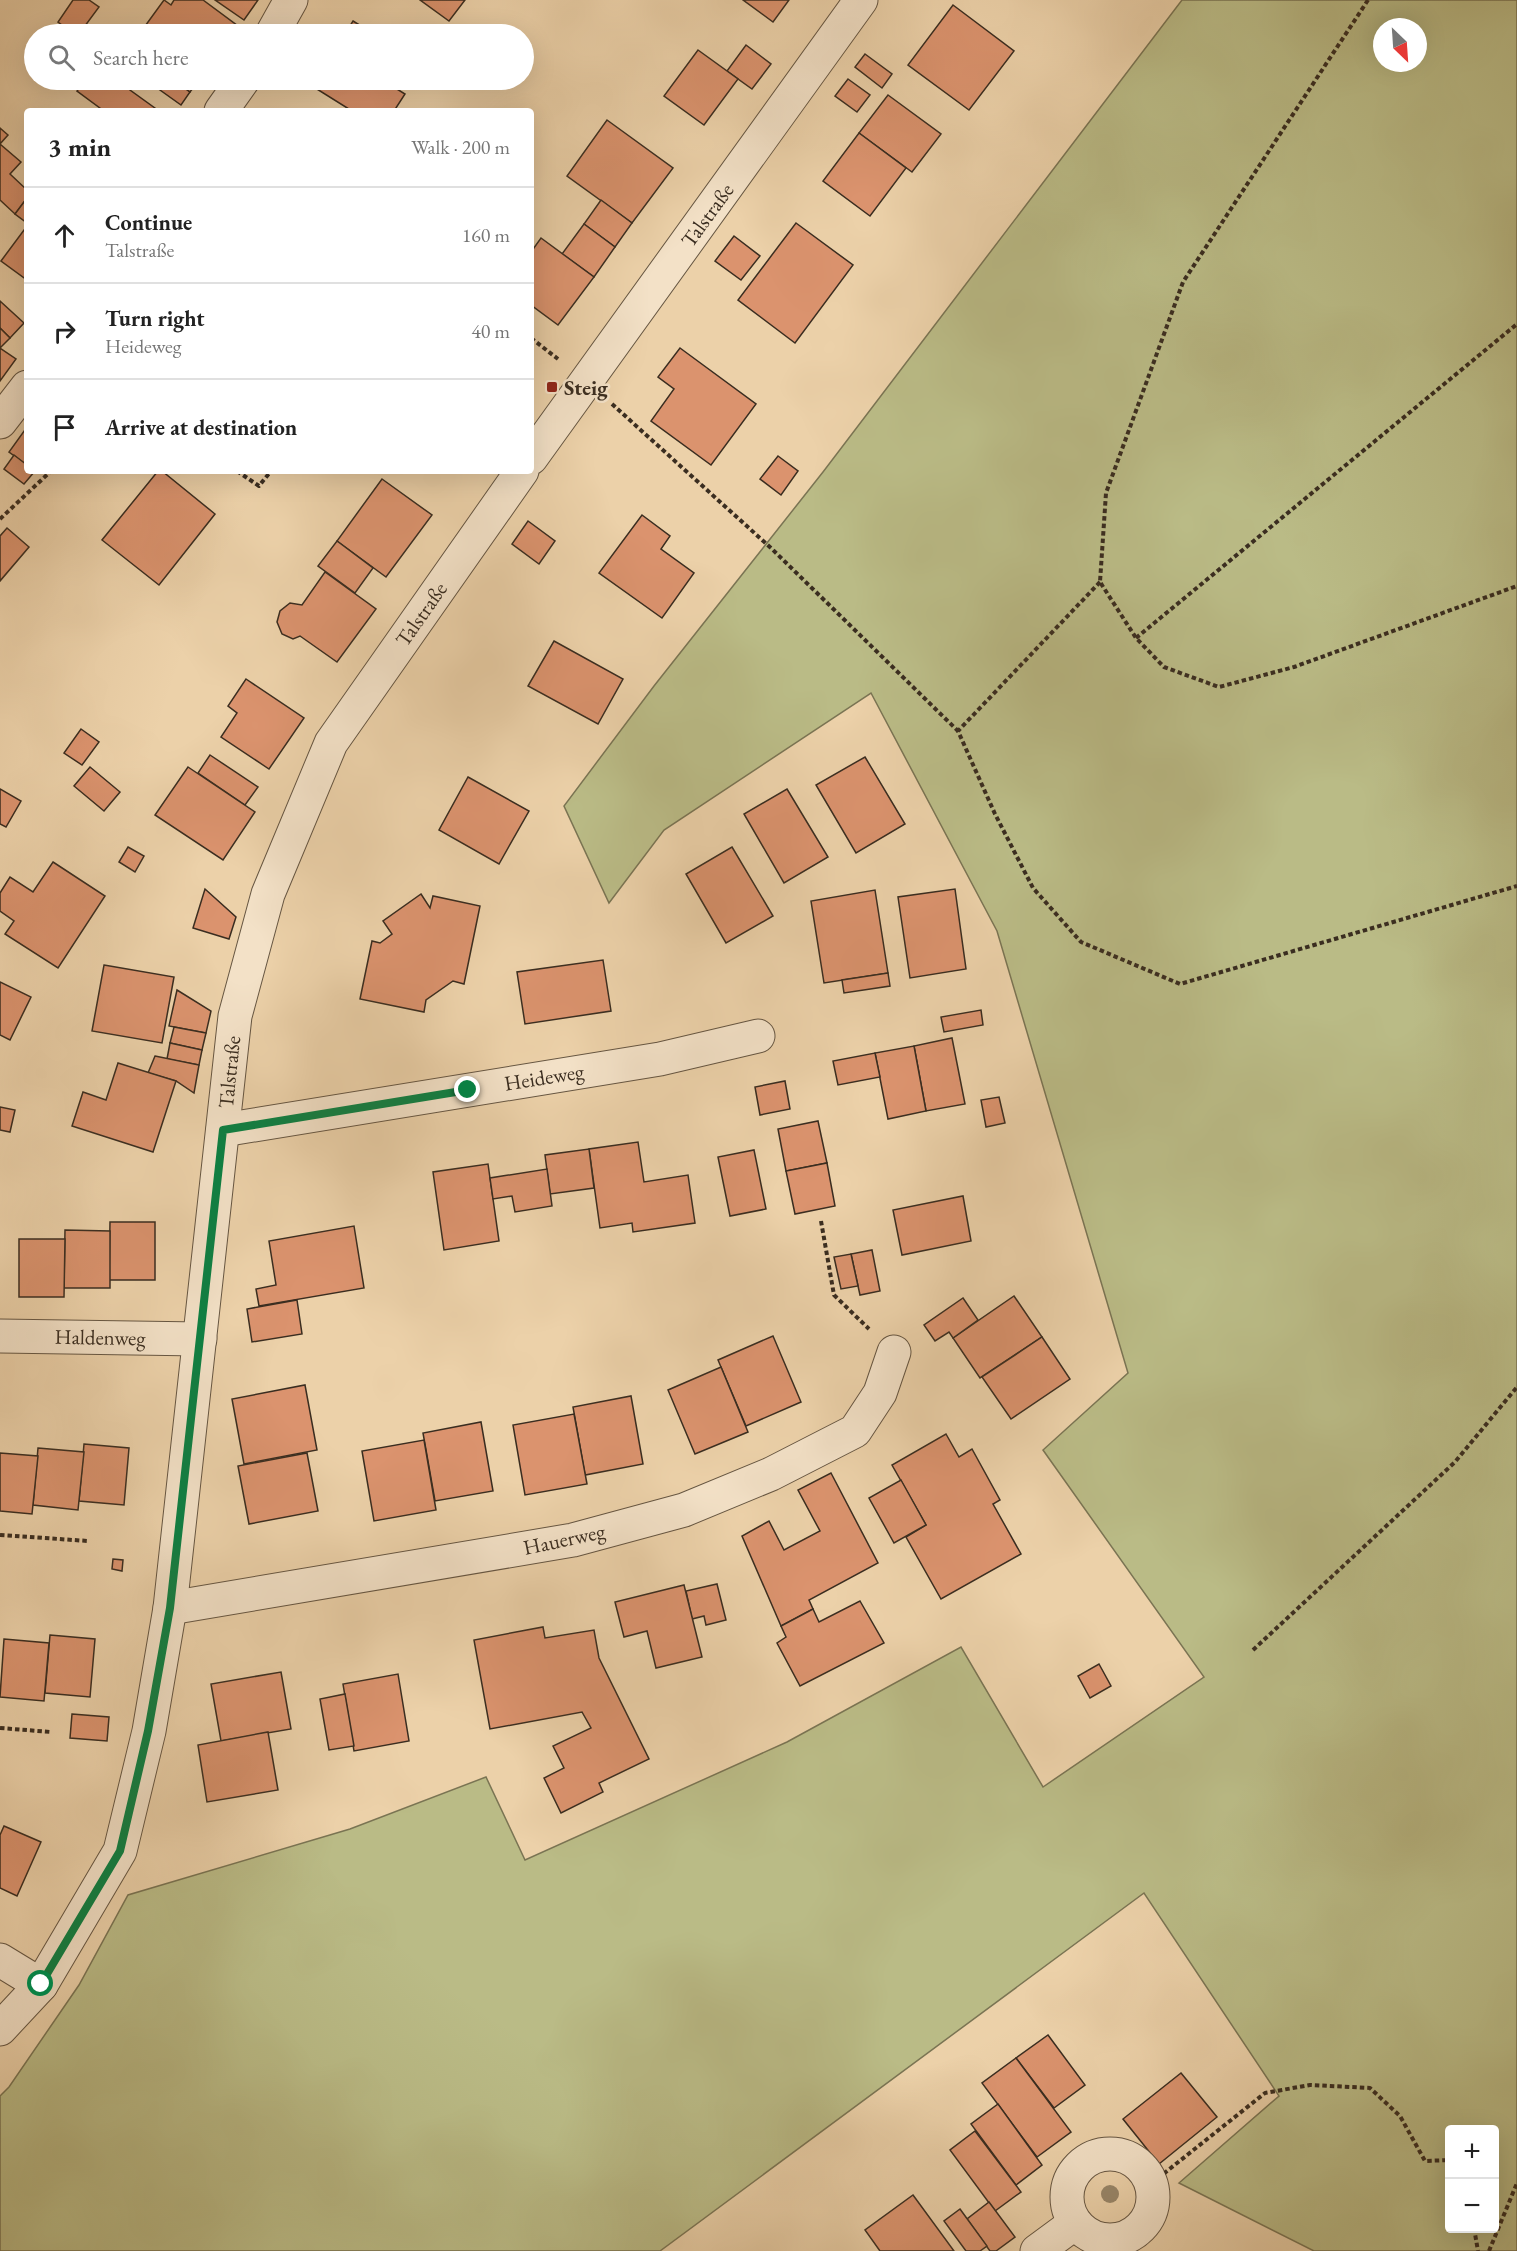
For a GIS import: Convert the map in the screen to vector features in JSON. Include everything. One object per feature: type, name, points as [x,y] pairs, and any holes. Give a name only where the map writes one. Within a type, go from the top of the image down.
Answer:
[{"type":"street","points":[[278,24],[291,0]]},
{"type":"street","name":"Talstraße","points":[[534,454],[861,0]]},
{"type":"street","points":[[223,108],[236,90]]},
{"type":"street","points":[[0,422],[24,391]]},
{"type":"street","name":"Talstraße","points":[[0,2029],[41,1984],[120,1851],[148,1731],[170,1608],[235,1016],[268,894],[331,743],[520,474]]},
{"type":"street","name":"Heideweg","points":[[223,1130],[660,1059],[758,1036]]},
{"type":"street","name":"Haldenweg","points":[[0,1335],[200,1339]]},
{"type":"street","name":"Hauerweg","points":[[170,1608],[573,1540],[684,1510],[771,1474],[855,1431],[880,1393],[894,1352]]},
{"type":"street","points":[[0,1960],[41,1984]]},
{"type":"street","points":[[1105,2154],[1120,2155],[1134,2161],[1145,2171],[1152,2183],[1154,2196],[1152,2210],[1146,2222],[1130,2235],[1110,2240],[1097,2239],[1085,2233],[1075,2223],[1068,2209],[1067,2194],[1070,2180],[1079,2167],[1090,2158],[1105,2154]]},
{"type":"street","points":[[1037,2251],[1075,2223]]},
{"type":"path","points":[[1368,0],[1183,282],[1106,492],[1100,582],[1136,638],[1164,667],[1219,687],[1294,667],[1517,586]]},
{"type":"path","points":[[1136,638],[1517,324]]},
{"type":"path","points":[[612,404],[771,548],[958,731],[994,814],[1033,888],[1081,942],[1180,984],[1517,886]]},
{"type":"path","points":[[0,519],[48,474]]},
{"type":"path","points":[[241,474],[259,486],[269,474]]},
{"type":"path","points":[[958,731],[1100,582]]},
{"type":"path","points":[[821,1221],[834,1295],[894,1352]]},
{"type":"path","points":[[1253,1650],[1455,1462],[1517,1387]]},
{"type":"path","points":[[0,1535],[88,1540]]},
{"type":"path","points":[[0,1728],[51,1732]]},
{"type":"path","points":[[1152,2183],[1265,2093],[1310,2085],[1370,2088],[1400,2116],[1425,2161],[1445,2160]]},
{"type":"path","points":[[1489,2251],[1517,2183]]},
{"type":"path","points":[[1474,2233],[1478,2251]]},
{"type":"green space","points":[[1182,0],[1517,0],[1517,2251],[1314,2251],[1179,2183],[1279,2096],[1144,1893],[660,2251],[0,2251],[0,2096],[9,2087],[79,1985],[128,1895],[350,1829],[486,1777],[525,1860],[787,1742],[961,1647],[1043,1787],[1204,1677],[1043,1450],[1128,1373],[997,931],[871,693],[664,830],[609,903],[564,806],[654,686],[823,472]]},
{"type":"building","points":[[73,0],[89,0],[99,7],[86,24],[61,24],[58,22]]},
{"type":"building","points":[[164,0],[171,5],[174,0],[203,0],[235,24],[147,24]]},
{"type":"building","points":[[215,0],[258,0],[244,20]]},
{"type":"building","points":[[420,0],[465,0],[449,21]]},
{"type":"building","points":[[743,0],[789,0],[773,22]]},
{"type":"building","points":[[953,5],[1014,51],[969,110],[908,65]]},
{"type":"building","points":[[746,45],[771,64],[752,89],[727,71]]},
{"type":"building","points":[[698,50],[738,79],[704,125],[664,96]]},
{"type":"building","points":[[865,54],[892,74],[882,88],[855,67]]},
{"type":"building","points":[[848,79],[870,95],[857,112],[835,96]]},
{"type":"building","points":[[130,90],[155,108],[100,108],[77,91]]},
{"type":"building","points":[[160,90],[187,90],[190,92],[181,105]]},
{"type":"building","points":[[318,90],[398,90],[405,94],[396,108],[347,108]]},
{"type":"building","points":[[888,95],[941,134],[912,172],[859,133]]},
{"type":"building","points":[[607,120],[673,168],[632,223],[567,176]]},
{"type":"building","points":[[0,128],[8,135],[0,144]]},
{"type":"building","points":[[859,133],[906,168],[870,216],[823,181]]},
{"type":"building","points":[[0,144],[21,162],[10,174],[24,187],[24,202],[15,214],[0,200]]},
{"type":"building","points":[[601,200],[632,223],[615,247],[584,224]]},
{"type":"building","points":[[24,202],[24,221],[15,214]]},
{"type":"building","points":[[796,223],[853,265],[795,343],[738,300]]},
{"type":"building","points":[[584,224],[615,247],[594,277],[562,254]]},
{"type":"building","points":[[24,230],[24,278],[1,261]]},
{"type":"building","points":[[734,236],[760,256],[741,280],[715,261]]},
{"type":"building","points":[[541,238],[594,277],[558,325],[534,307],[534,248]]},
{"type":"building","points":[[0,301],[24,323],[10,338],[0,328]]},
{"type":"building","points":[[0,328],[10,338],[0,348]]},
{"type":"building","points":[[0,348],[16,359],[0,381]]},
{"type":"building","points":[[680,348],[756,404],[711,465],[651,421],[674,389],[658,377]]},
{"type":"building","points":[[24,431],[24,463],[9,452]]},
{"type":"building","points":[[14,455],[24,463],[24,474],[32,474],[24,484],[4,469]]},
{"type":"building","points":[[778,456],[798,471],[781,495],[760,479]]},
{"type":"building","points":[[156,474],[166,474],[215,514],[159,585],[102,540]]},
{"type":"building","points":[[382,479],[432,515],[386,577],[337,541]]},
{"type":"building","points":[[642,515],[670,536],[661,549],[694,573],[662,618],[599,573]]},
{"type":"building","points":[[528,521],[555,541],[539,564],[512,544]]},
{"type":"building","points":[[7,528],[29,547],[0,581],[0,536]]},
{"type":"building","points":[[337,541],[373,568],[355,593],[318,566]]},
{"type":"building","points":[[325,572],[376,609],[337,662],[300,636],[293,639],[282,634],[277,622],[280,611],[290,603],[302,605]]},
{"type":"building","points":[[554,641],[623,679],[598,724],[528,686]]},
{"type":"building","points":[[246,679],[304,718],[269,769],[221,737],[237,713],[228,706]]},
{"type":"building","points":[[81,729],[99,742],[82,765],[64,753]]},
{"type":"building","points":[[210,755],[258,787],[245,805],[198,773]]},
{"type":"building","points":[[865,757],[905,824],[856,853],[816,785]]},
{"type":"building","points":[[90,767],[120,792],[104,811],[74,786]]},
{"type":"building","points":[[188,767],[255,812],[223,860],[155,815]]},
{"type":"building","points":[[468,777],[529,811],[499,864],[439,830]]},
{"type":"building","points":[[0,789],[21,801],[6,827],[0,824]]},
{"type":"building","points":[[787,789],[828,857],[784,883],[744,814]]},
{"type":"building","points":[[128,847],[144,856],[135,872],[119,862]]},
{"type":"building","points":[[732,847],[773,916],[726,943],[686,874]]},
{"type":"building","points":[[53,862],[105,896],[58,968],[5,934],[14,921],[0,911],[0,893],[10,877],[33,892]]},
{"type":"building","points":[[205,889],[236,917],[229,939],[193,928]]},
{"type":"building","points":[[955,889],[966,969],[910,978],[898,897]]},
{"type":"building","points":[[875,890],[888,973],[824,983],[811,901]]},
{"type":"building","points":[[421,894],[430,908],[433,896],[480,906],[464,984],[453,981],[426,1000],[424,1012],[360,999],[372,941],[380,943],[392,934],[383,921]]},
{"type":"building","points":[[603,960],[611,1011],[525,1024],[517,972]]},
{"type":"building","points":[[104,965],[174,977],[162,1043],[92,1031]]},
{"type":"building","points":[[888,973],[890,986],[844,993],[842,980]]},
{"type":"building","points":[[0,982],[31,997],[10,1040],[0,1035]]},
{"type":"building","points":[[177,990],[211,1011],[206,1033],[169,1026]]},
{"type":"building","points":[[981,1010],[983,1025],[944,1032],[941,1017]]},
{"type":"building","points":[[174,1027],[206,1033],[202,1050],[170,1043]]},
{"type":"building","points":[[952,1038],[965,1104],[926,1111],[914,1046]]},
{"type":"building","points":[[170,1043],[202,1050],[199,1065],[167,1059]]},
{"type":"building","points":[[914,1046],[926,1111],[888,1119],[875,1053]]},
{"type":"building","points":[[875,1053],[880,1077],[838,1085],[833,1061]]},
{"type":"building","points":[[155,1056],[199,1065],[194,1093],[176,1081],[148,1073]]},
{"type":"building","points":[[118,1063],[176,1081],[153,1152],[72,1126],[83,1092],[106,1100]]},
{"type":"building","points":[[785,1081],[790,1109],[760,1115],[755,1087]]},
{"type":"building","points":[[999,1097],[1005,1123],[986,1127],[981,1100]]},
{"type":"building","points":[[0,1107],[15,1110],[10,1132],[0,1130]]},
{"type":"building","points":[[818,1121],[827,1163],[786,1171],[778,1129]]},
{"type":"building","points":[[638,1142],[644,1182],[688,1175],[695,1223],[633,1232],[632,1223],[600,1228],[589,1149]]},
{"type":"building","points":[[589,1149],[594,1188],[550,1194],[545,1155]]},
{"type":"building","points":[[754,1150],[766,1209],[730,1216],[718,1157]]},
{"type":"building","points":[[827,1163],[835,1206],[795,1214],[786,1171]]},
{"type":"building","points":[[488,1164],[499,1241],[444,1250],[433,1172]]},
{"type":"building","points":[[547,1169],[552,1206],[515,1212],[512,1196],[493,1199],[490,1178]]},
{"type":"building","points":[[963,1196],[971,1241],[902,1255],[893,1210]]},
{"type":"building","points":[[110,1222],[155,1222],[155,1280],[109,1280]]},
{"type":"building","points":[[354,1226],[364,1288],[259,1306],[256,1289],[276,1285],[269,1241]]},
{"type":"building","points":[[65,1230],[110,1231],[110,1288],[64,1288]]},
{"type":"building","points":[[19,1239],[65,1239],[64,1297],[19,1297]]},
{"type":"building","points":[[872,1250],[880,1291],[860,1295],[851,1254]]},
{"type":"building","points":[[851,1254],[858,1286],[841,1289],[834,1257]]},
{"type":"building","points":[[1014,1296],[1042,1337],[980,1378],[953,1338]]},
{"type":"building","points":[[963,1298],[978,1320],[953,1338],[949,1332],[935,1341],[924,1325]]},
{"type":"building","points":[[297,1300],[302,1334],[252,1342],[247,1309]]},
{"type":"building","points":[[773,1336],[801,1402],[746,1426],[718,1360]]},
{"type":"building","points":[[1042,1337],[1070,1379],[1011,1419],[982,1377]]},
{"type":"building","points":[[721,1367],[748,1432],[695,1454],[668,1390]]},
{"type":"building","points":[[305,1385],[317,1450],[244,1464],[232,1399]]},
{"type":"building","points":[[631,1396],[643,1464],[585,1475],[573,1407]]},
{"type":"building","points":[[574,1414],[587,1484],[525,1495],[513,1425]]},
{"type":"building","points":[[481,1422],[493,1491],[435,1501],[423,1433]]},
{"type":"building","points":[[946,1434],[959,1457],[972,1449],[1000,1500],[993,1504],[1021,1554],[941,1599],[906,1537],[926,1525],[892,1465]]},
{"type":"building","points":[[424,1440],[436,1510],[374,1521],[362,1451]]},
{"type":"building","points":[[84,1444],[129,1448],[124,1505],[79,1501]]},
{"type":"building","points":[[38,1448],[84,1452],[78,1510],[33,1505]]},
{"type":"building","points":[[0,1453],[38,1456],[32,1514],[0,1511]]},
{"type":"building","points":[[307,1453],[318,1511],[249,1524],[238,1466]]},
{"type":"building","points":[[831,1473],[878,1563],[809,1600],[813,1609],[781,1626],[742,1536],[769,1521],[784,1550],[820,1531],[798,1490]]},
{"type":"building","points":[[901,1480],[926,1525],[894,1543],[869,1498]]},
{"type":"building","points":[[113,1559],[123,1560],[122,1571],[112,1569]]},
{"type":"building","points":[[717,1584],[726,1620],[706,1625],[704,1616],[692,1619],[686,1591]]},
{"type":"building","points":[[684,1585],[702,1657],[656,1668],[647,1631],[624,1637],[615,1602]]},
{"type":"building","points":[[860,1601],[884,1643],[800,1686],[777,1643],[786,1637],[781,1626],[813,1609],[819,1622]]},
{"type":"building","points":[[543,1627],[545,1638],[594,1630],[599,1658],[649,1759],[599,1783],[603,1792],[561,1813],[544,1778],[564,1768],[553,1746],[591,1728],[582,1712],[490,1729],[474,1640]]},
{"type":"building","points":[[50,1635],[95,1639],[90,1697],[45,1693]]},
{"type":"building","points":[[4,1639],[49,1643],[44,1701],[0,1697]]},
{"type":"building","points":[[1099,1664],[1111,1686],[1090,1698],[1078,1676]]},
{"type":"building","points":[[281,1672],[291,1729],[221,1741],[211,1684]]},
{"type":"building","points":[[398,1674],[409,1741],[354,1751],[343,1684]]},
{"type":"building","points":[[345,1694],[354,1746],[329,1750],[320,1699]]},
{"type":"building","points":[[72,1714],[109,1717],[107,1741],[70,1738]]},
{"type":"building","points":[[268,1732],[278,1790],[207,1802],[198,1745]]},
{"type":"building","points":[[4,1826],[41,1842],[17,1896],[0,1888],[0,1835]]},
{"type":"building","points":[[1048,2035],[1085,2085],[1054,2108],[1016,2058]]},
{"type":"building","points":[[1016,2058],[1071,2132],[1037,2157],[982,2083]]},
{"type":"building","points":[[1181,2073],[1217,2117],[1159,2164],[1123,2119]]},
{"type":"building","points":[[998,2104],[1042,2165],[1016,2185],[971,2124]]},
{"type":"building","points":[[975,2131],[1021,2192],[995,2211],[950,2150]]},
{"type":"building","points":[[913,2195],[954,2251],[880,2251],[865,2230]]},
{"type":"building","points":[[989,2202],[1015,2237],[996,2251],[990,2251],[967,2219]]},
{"type":"building","points":[[960,2209],[987,2246],[980,2251],[966,2251],[944,2221]]},
{"type":"place","name":"Steig","points":[[552,387]]},
{"type":"route","points":[[41,1984],[120,1851],[148,1731],[170,1608],[223,1130],[468,1090]]}]
